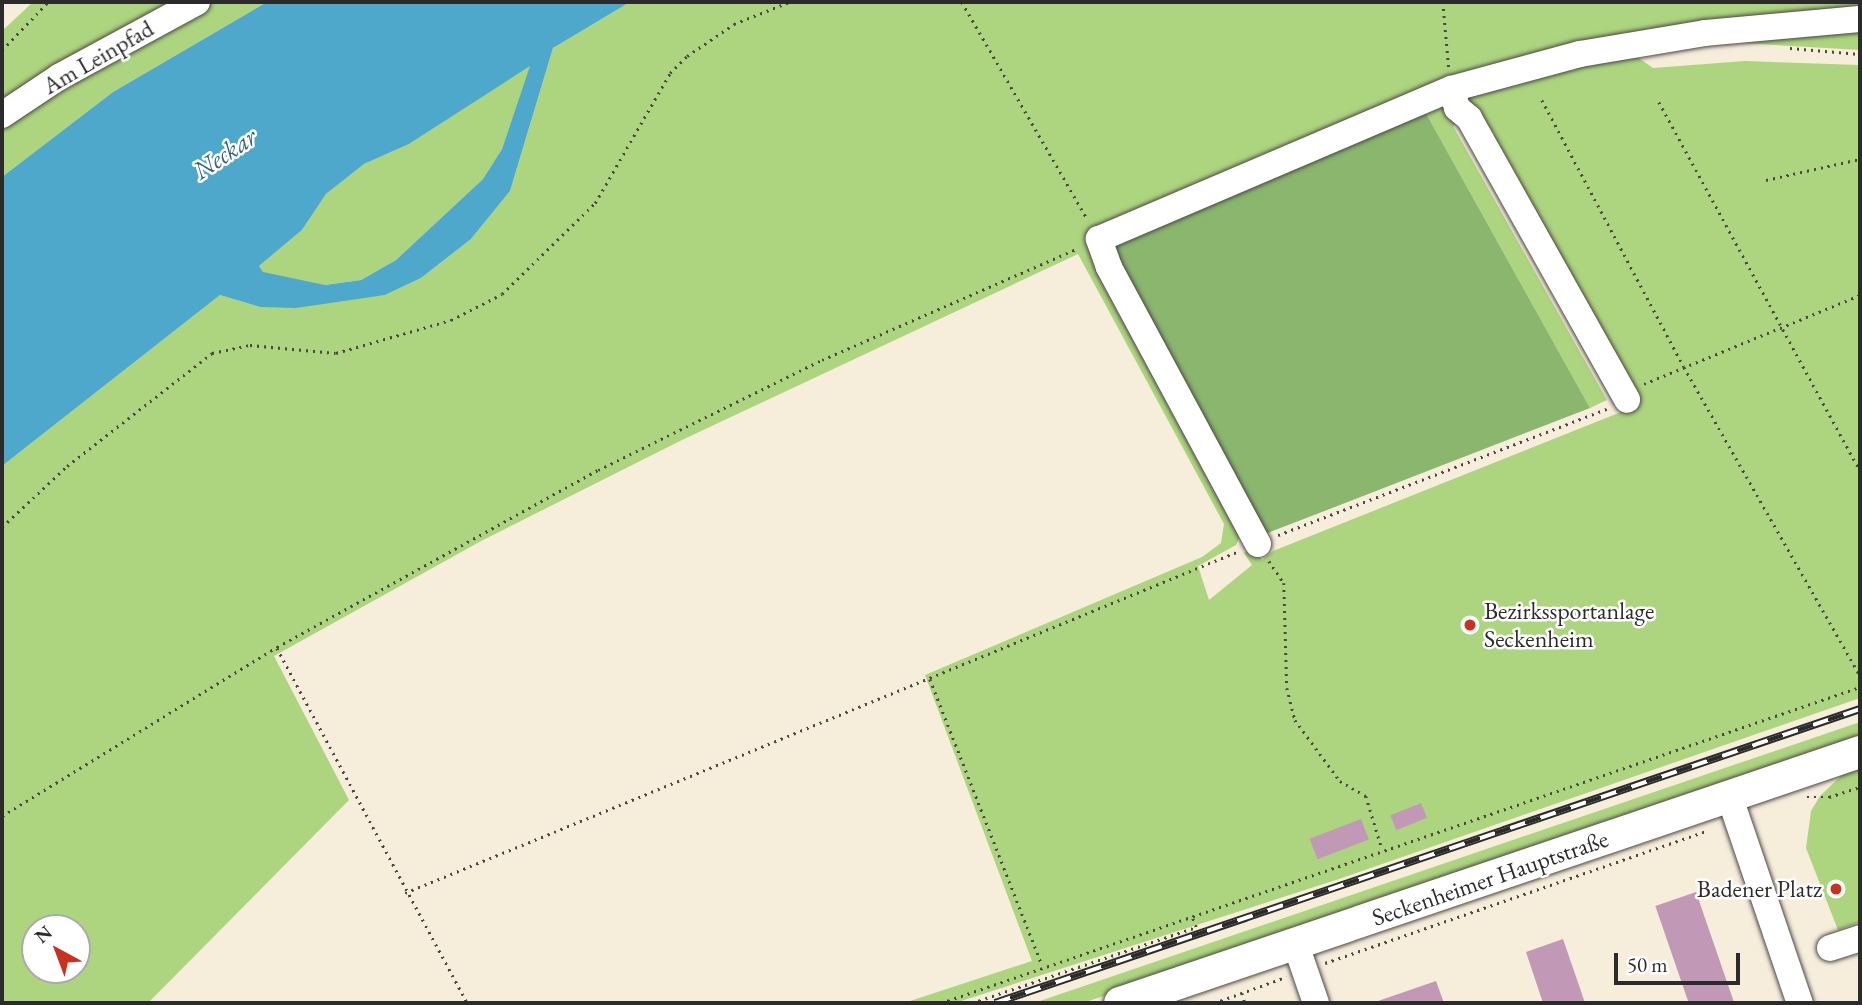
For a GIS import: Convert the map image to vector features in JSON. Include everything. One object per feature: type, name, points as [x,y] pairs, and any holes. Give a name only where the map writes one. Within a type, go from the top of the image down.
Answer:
[{"type":"main road","name":"Seckenheimer Hauptstraße","points":[[1120,1003],[1300,958],[1733,805],[1860,752]]},
{"type":"street","name":"Am Leinpfad","points":[[2,115],[59,77],[197,2]]},
{"type":"street","points":[[1258,544],[1109,267],[1099,239],[1451,89],[1580,54],[1705,33],[1860,19]]},
{"type":"street","points":[[1451,89],[1457,108],[1469,118],[1626,395]]},
{"type":"street","points":[[1733,805],[1800,1003]]},
{"type":"street","points":[[1830,948],[1860,938]]},
{"type":"street","points":[[1300,958],[1316,1003]]},
{"type":"path","points":[[2,50],[48,2]]},
{"type":"path","points":[[2,527],[67,466],[212,353],[250,345],[337,353],[452,320],[502,294],[594,203],[670,73],[687,55],[734,24],[789,2]]},
{"type":"path","points":[[2,816],[277,647],[598,470],[822,360],[1099,239],[962,2]]},
{"type":"path","points":[[1443,2],[1451,89]]},
{"type":"path","points":[[1542,100],[1684,367],[1860,676]]},
{"type":"path","points":[[1659,102],[1860,471]]},
{"type":"path","points":[[1766,180],[1860,159]]},
{"type":"path","points":[[405,893],[1626,395],[1684,367],[1860,295]]},
{"type":"path","points":[[1258,544],[1284,583],[1286,678],[1295,719],[1340,781],[1366,796],[1382,851]]},
{"type":"path","points":[[277,647],[283,666],[467,1003]]},
{"type":"path","points":[[929,679],[1042,965]]},
{"type":"path","points":[[941,1003],[1042,965],[1192,917],[1860,687]]},
{"type":"path","points":[[1797,800],[1860,787]]},
{"type":"path","points":[[1214,1003],[1242,993],[1300,958],[1690,839],[1733,805]]},
{"type":"path","points":[[972,1003],[1196,927],[1192,917]]},
{"type":"path","points":[[1242,993],[1245,1003]]},
{"type":"green space","points":[[33,2],[168,2],[172,10],[2,112],[2,31]]},
{"type":"green space","points":[[204,2],[267,2],[113,92],[2,177],[2,123]]},
{"type":"green space","points":[[630,2],[1860,2],[1860,14],[1633,54],[1653,68],[1745,61],[1860,65],[1860,698],[1339,879],[955,1003],[904,1003],[1032,961],[925,675],[1202,557],[1221,543],[1224,524],[1078,254],[682,440],[483,540],[274,656],[349,800],[148,1003],[2,1003],[2,466],[220,295],[260,307],[385,295],[421,278],[471,239],[510,191],[553,48]],"holes":[[[1423,108],[1590,408],[1607,400],[1453,126],[1462,120],[1636,406],[1273,551],[1262,560],[1252,548],[1244,553],[1252,565],[1209,600],[1198,566],[1236,545]]]},
{"type":"green space","points":[[1860,23],[1860,50],[1688,40]]},
{"type":"green space","points":[[531,65],[502,149],[483,179],[396,260],[361,280],[324,285],[263,273],[259,266],[302,230],[326,194],[364,164],[409,144]]},
{"type":"green space","points":[[1423,108],[1590,408],[1260,536],[1114,264],[1113,244]]},
{"type":"green space","points":[[1860,722],[1860,736],[1083,1003],[1034,1003]]},
{"type":"green space","name":"Badener Platz","points":[[1860,765],[1860,922],[1838,930],[1806,848],[1811,811],[1820,796],[1842,775]]},
{"type":"water","name":"Neckar","points":[[267,2],[630,2],[553,48],[510,191],[471,239],[421,278],[385,295],[296,308],[260,307],[220,295],[2,466],[2,177],[113,92]],"holes":[[[530,66],[502,149],[483,179],[396,260],[361,280],[325,285],[263,272],[259,266],[302,230],[326,194],[364,164],[409,144]]]},
{"type":"building","points":[[1421,803],[1427,818],[1396,830],[1390,815]]},
{"type":"building","points":[[1361,819],[1369,840],[1318,859],[1310,839]]},
{"type":"building","points":[[1696,892],[1734,1003],[1689,1003],[1655,906]]},
{"type":"building","points":[[1563,939],[1585,1003],[1543,1003],[1526,952]]},
{"type":"building","points":[[1436,981],[1444,1003],[1378,1003],[1378,1001]]},
{"type":"railway","points":[[995,1003],[1860,709]]},
{"type":"place","name":"Bezirkssportanlage Seckenheim","points":[[1470,625]]},
{"type":"place","name":"Badener Platz","points":[[1836,889]]}]
